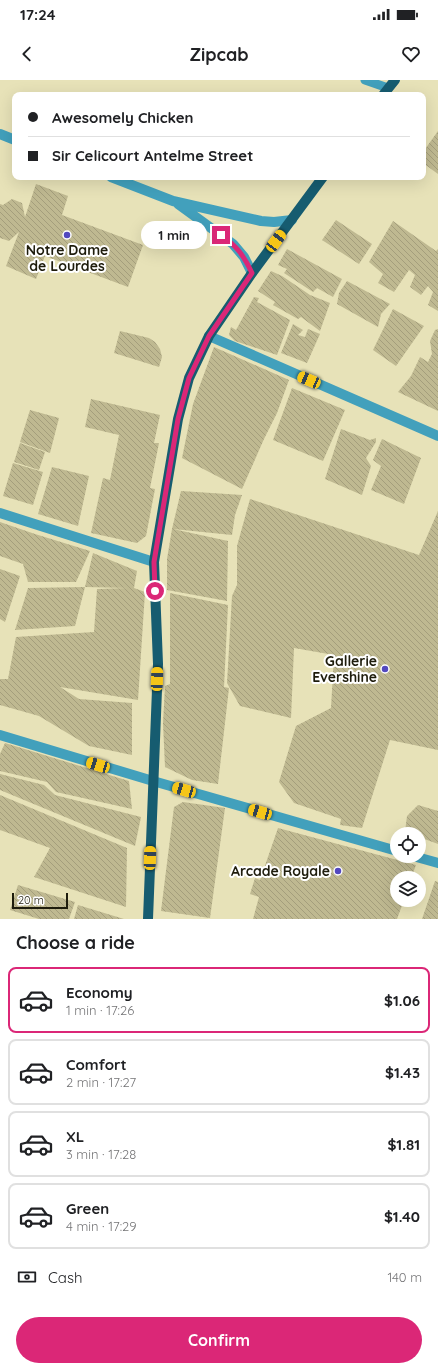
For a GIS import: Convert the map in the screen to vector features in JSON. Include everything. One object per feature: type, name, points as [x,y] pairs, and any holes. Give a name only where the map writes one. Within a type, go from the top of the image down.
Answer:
[{"type":"main road","points":[[386,92],[395,80]]},
{"type":"main road","points":[[148,919],[158,664],[154,562],[178,419],[189,378],[209,336],[252,273],[321,180]]},
{"type":"street","points":[[0,134],[12,139]]},
{"type":"street","points":[[119,180],[173,201],[261,221],[274,222],[292,220]]},
{"type":"street","points":[[173,201],[233,244],[244,257],[252,273]]},
{"type":"street","points":[[209,336],[438,436]]},
{"type":"street","points":[[0,513],[154,562]]},
{"type":"street","points":[[0,735],[153,782],[390,849]]},
{"type":"street","points":[[426,860],[438,863]]},
{"type":"lane","points":[[365,80],[386,92]]},
{"type":"building","points":[[438,131],[438,174],[426,165],[426,148]]},
{"type":"building","name":"Notre Dame de Lourdes","points":[[36,184],[68,196],[62,215],[143,245],[128,287],[45,256],[36,279],[6,266],[19,232],[9,241],[0,238],[0,204],[3,205],[12,199],[22,203],[25,217]]},
{"type":"building","points":[[336,220],[372,244],[359,264],[322,240]]},
{"type":"building","points":[[393,221],[436,251],[438,249],[438,311],[428,305],[433,292],[428,286],[421,295],[410,287],[415,275],[409,270],[394,292],[378,283],[383,274],[369,262]]},
{"type":"building","points":[[287,249],[342,279],[333,297],[317,288],[313,292],[284,273],[287,269],[278,265]]},
{"type":"building","points":[[271,271],[282,276],[310,295],[330,303],[320,331],[301,317],[298,319],[273,305],[275,302],[258,291]]},
{"type":"building","points":[[347,281],[390,304],[381,314],[378,327],[337,304],[339,293]]},
{"type":"building","points":[[254,297],[259,298],[257,302],[290,320],[277,355],[235,341],[229,335],[231,327],[236,330]]},
{"type":"building","points":[[393,309],[424,326],[396,366],[373,350]]},
{"type":"building","points":[[293,324],[303,330],[298,335],[305,337],[308,329],[320,334],[307,363],[281,353]]},
{"type":"building","points":[[438,329],[438,411],[398,392],[411,376],[420,357],[428,362],[432,354],[430,341],[435,330]]},
{"type":"building","points":[[120,331],[149,338],[155,342],[160,349],[162,357],[159,367],[114,353]]},
{"type":"building","points":[[214,347],[289,380],[277,413],[242,489],[182,458],[193,404]]},
{"type":"building","points":[[292,388],[345,410],[323,461],[273,440]]},
{"type":"building","points":[[91,399],[160,415],[154,443],[159,443],[150,488],[155,489],[146,536],[137,543],[91,533],[103,478],[110,480],[119,435],[85,427]]},
{"type":"building","points":[[30,410],[59,418],[50,453],[20,442]]},
{"type":"building","points":[[341,429],[370,440],[376,438],[376,442],[366,458],[371,466],[362,495],[325,479]]},
{"type":"building","points":[[382,439],[421,458],[404,504],[371,490],[381,466],[373,460]]},
{"type":"building","points":[[20,443],[45,452],[39,470],[14,462]]},
{"type":"building","points":[[13,463],[43,472],[33,505],[3,496]]},
{"type":"building","points":[[52,467],[89,476],[78,526],[38,514]]},
{"type":"building","points":[[181,491],[242,495],[235,515],[232,535],[173,529],[228,541],[227,601],[167,590],[167,559],[172,529]]},
{"type":"building","name":"Gallerie Evershine","points":[[250,499],[419,555],[438,511],[438,750],[390,740],[362,828],[340,825],[341,819],[294,803],[279,782],[296,726],[331,708],[334,655],[294,648],[291,718],[240,706],[227,683],[232,596],[237,585],[237,546]]},
{"type":"building","points":[[0,522],[90,551],[76,582],[28,582],[23,564],[0,556]]},
{"type":"building","points":[[93,553],[137,571],[134,588],[145,592],[138,700],[60,687],[79,699],[132,703],[132,755],[89,746],[39,716],[0,705],[0,679],[8,679],[16,637],[94,632],[97,589],[127,588],[85,587]]},
{"type":"building","points":[[0,569],[20,576],[5,622],[0,619]]},
{"type":"building","points":[[85,587],[75,626],[15,630],[28,588]]},
{"type":"building","points":[[170,593],[228,605],[224,687],[229,688],[218,784],[192,780],[165,767],[163,723],[165,686],[170,684]]},
{"type":"building","points":[[5,743],[129,781],[132,809],[56,792],[47,782],[0,771],[0,754]]},
{"type":"building","points":[[0,774],[44,785],[55,795],[141,817],[135,846],[0,790]]},
{"type":"building","points":[[0,795],[127,848],[126,907],[34,877],[50,848],[0,830]]},
{"type":"building","points":[[183,802],[225,808],[210,918],[161,911],[174,807]]},
{"type":"building","points":[[418,805],[438,811],[438,844],[426,840],[426,827],[406,827],[407,816]]},
{"type":"building","name":"Arcade Royale","points":[[278,828],[390,858],[390,863],[409,863],[416,865],[414,871],[390,871],[390,907],[401,907],[397,919],[253,919],[259,897],[250,894],[255,878],[260,880]]},
{"type":"building","points":[[435,881],[438,882],[438,919],[422,919]]},
{"type":"building","points":[[18,885],[75,902],[69,919],[39,919],[10,910]]},
{"type":"building","points":[[78,905],[124,919],[74,919]]},
{"type":"place","name":"Notre Dame de Lourdes","points":[[67,235]]},
{"type":"place","name":"Gallerie Evershine","points":[[385,669]]},
{"type":"place","name":"Arcade Royale","points":[[338,871]]},
{"type":"route","points":[[155,591],[154,562],[178,419],[189,378],[209,336],[252,273],[244,257],[233,244],[221,235]]}]
